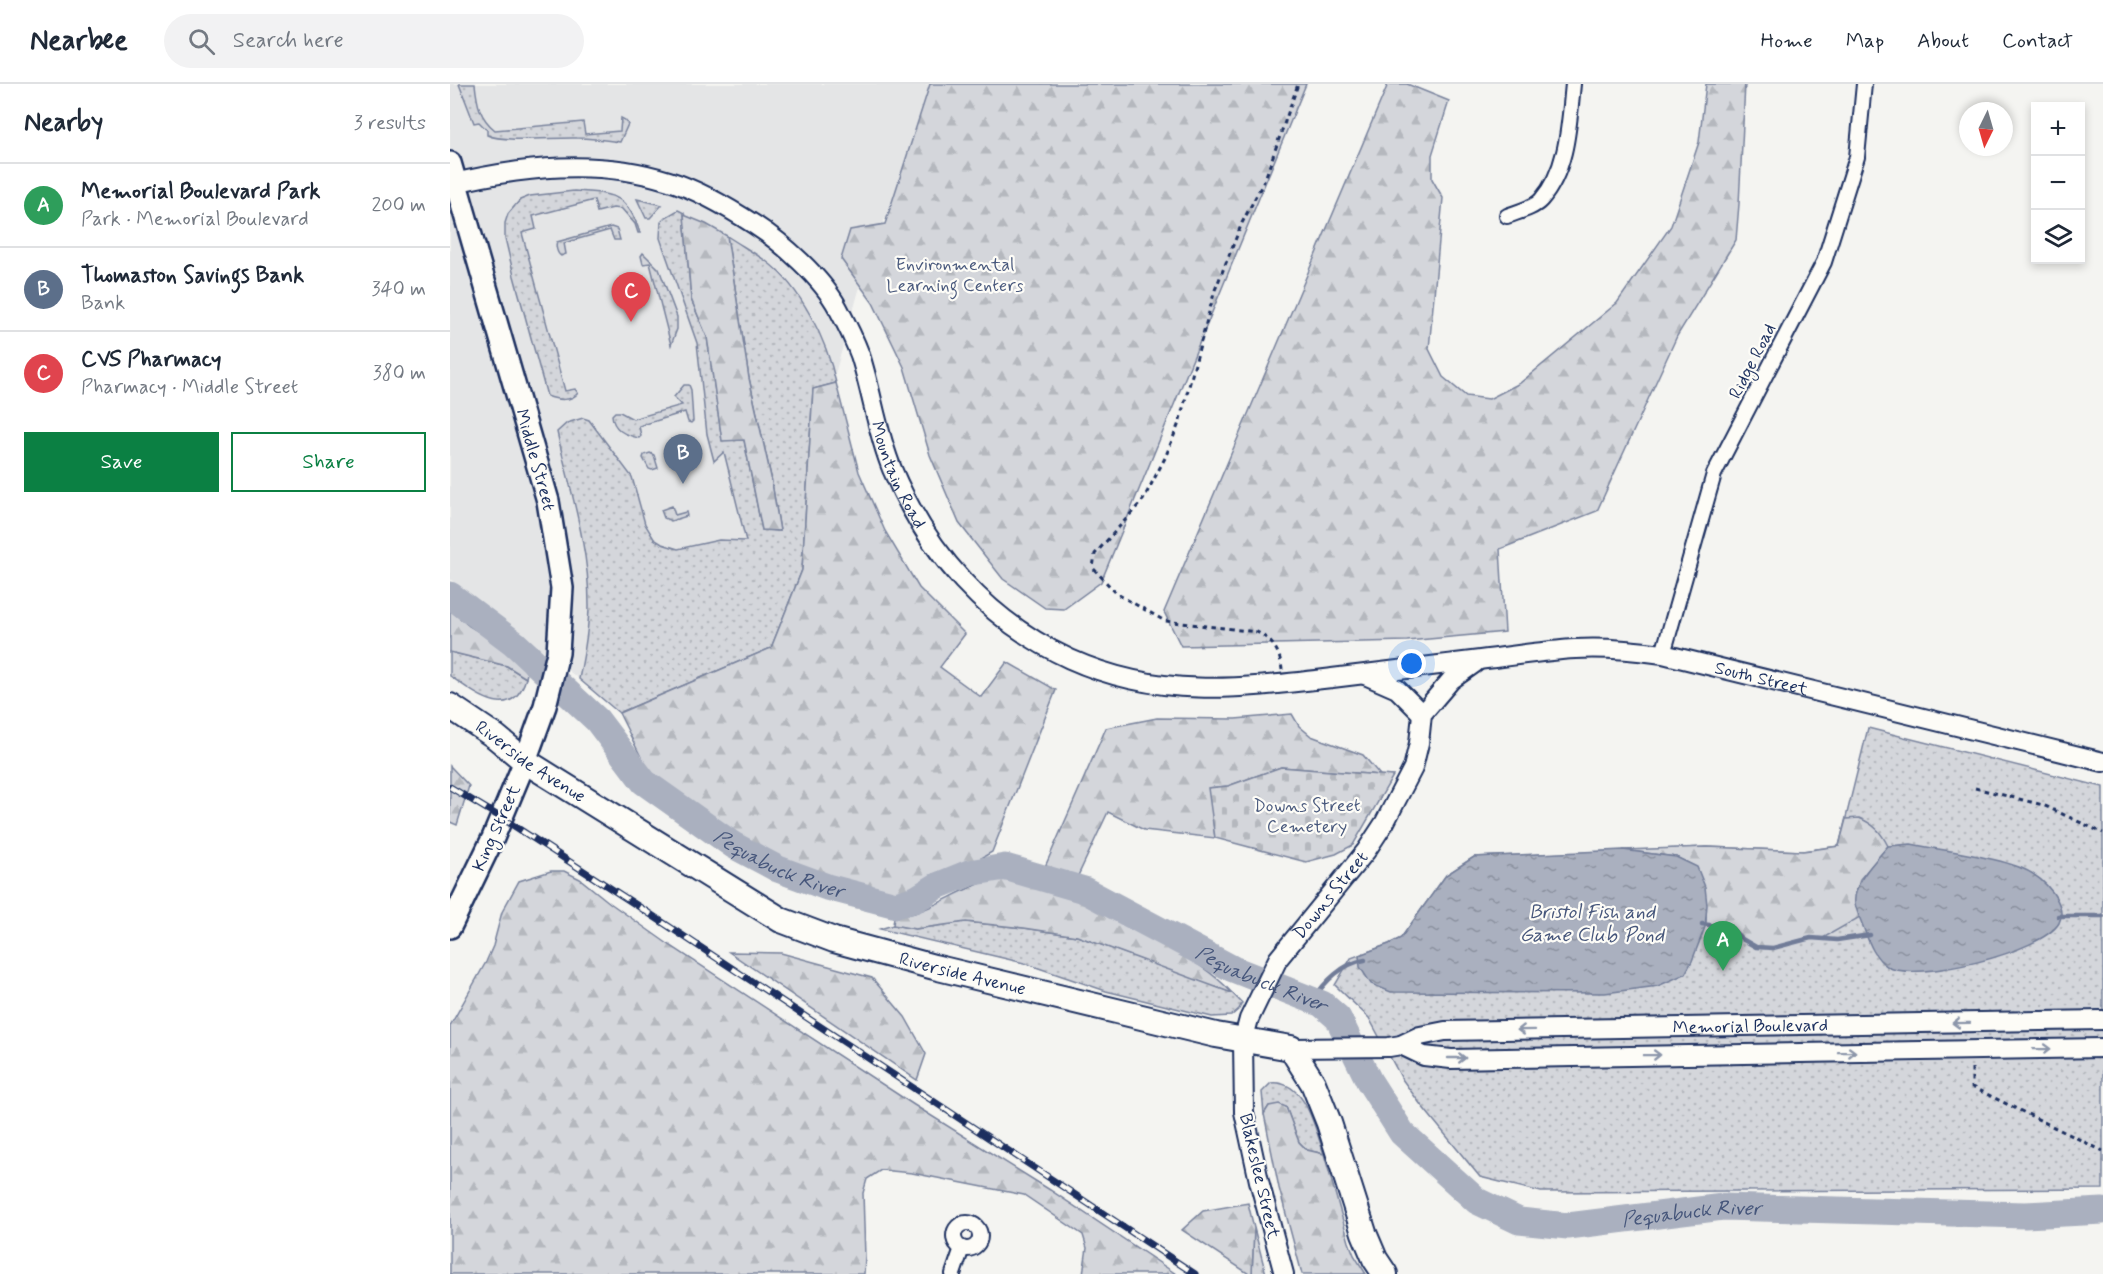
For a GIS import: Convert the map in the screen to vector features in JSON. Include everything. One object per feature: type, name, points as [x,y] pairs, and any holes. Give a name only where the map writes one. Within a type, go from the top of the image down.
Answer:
[{"type":"highway","name":"Riverside Avenue","points":[[450,706],[496,737],[525,761],[781,920],[834,940],[889,955],[1243,1041],[1291,1048]]},
{"type":"highway","points":[[1291,1048],[1313,1083],[1329,1123],[1364,1233],[1375,1259],[1385,1274]]},
{"type":"main road","name":"Mountain Road","points":[[452,176],[548,167],[610,168],[670,181],[731,209],[778,240],[836,303],[859,351],[891,467],[921,525],[955,573],[993,610],[1025,634],[1072,659],[1129,679],[1172,687],[1210,689],[1415,668]]},
{"type":"main road","name":"Middle Street","points":[[452,176],[548,501],[561,588],[558,653],[545,706],[525,761]]},
{"type":"main road","name":"South Street","points":[[1415,668],[1575,649],[1628,650],[1663,654],[2103,762]]},
{"type":"main road","points":[[1363,674],[1397,689],[1422,714],[1451,680],[1479,660]]},
{"type":"main road","name":"Downs Street","points":[[1243,1041],[1255,1006],[1278,959],[1366,851],[1385,822],[1413,768],[1422,714]]},
{"type":"main road","name":"King Street","points":[[450,927],[493,838],[525,761]]},
{"type":"main road","name":"Memorial Boulevard","points":[[1291,1048],[1395,1046],[1419,1036],[1445,1031],[2103,1020]]},
{"type":"main road","name":"Blakeslee Street","points":[[1243,1041],[1244,1112],[1259,1182],[1284,1274]]},
{"type":"main road","name":"Memorial Boulevard","points":[[1395,1046],[1424,1056],[1451,1059],[2103,1048]]},
{"type":"street","points":[[1507,216],[1540,202],[1555,177],[1565,151],[1573,84]]},
{"type":"street","name":"Ridge Road","points":[[1663,654],[1714,474],[1824,262],[1857,157],[1864,84]]},
{"type":"street","points":[[953,1274],[962,1248]]},
{"type":"path","points":[[1283,683],[1280,656],[1270,639],[1257,632],[1165,621],[1117,594],[1093,568],[1095,554],[1143,500],[1165,458],[1179,423],[1215,290],[1242,223],[1266,179],[1298,84]]},
{"type":"path","points":[[1975,788],[2043,805],[2103,833]]},
{"type":"path","points":[[1972,1068],[1972,1087],[2103,1150]]},
{"type":"shaded area","points":[[450,84],[945,84],[870,252],[828,398],[786,652],[656,710],[619,713],[450,579]]},
{"type":"green space","points":[[459,84],[475,84],[480,109],[485,120],[495,130],[583,122],[585,134],[620,131],[621,118],[628,124],[620,142],[583,138],[505,139],[495,137],[487,135],[487,130],[479,122],[474,123]]},
{"type":"green space","name":"Environmental Learning Centers","points":[[930,84],[1306,84],[1101,582],[1064,609],[1045,608],[1003,579],[959,523],[930,455],[904,367],[873,303],[841,259],[850,230],[885,224]]},
{"type":"green space","points":[[1388,84],[1407,84],[1449,101],[1432,155],[1432,179],[1443,198],[1429,349],[1443,377],[1466,396],[1489,399],[1520,383],[1617,303],[1671,226],[1699,142],[1706,84],[1745,84],[1736,240],[1677,336],[1597,511],[1500,549],[1505,632],[1407,641],[1181,646],[1164,612]]},
{"type":"green space","points":[[574,191],[608,195],[623,202],[630,210],[640,233],[622,209],[613,208],[597,212],[594,200],[533,216],[536,229],[522,233],[565,391],[575,389],[578,393],[572,398],[559,399],[547,396],[514,276],[505,238],[505,223],[508,214],[520,200],[530,196]]},
{"type":"green space","points":[[637,199],[662,205],[650,218],[646,218]]},
{"type":"green space","points":[[678,210],[684,213],[691,299],[707,337],[722,440],[744,440],[762,530],[780,531],[771,477],[749,378],[727,236],[766,261],[790,285],[811,316],[819,333],[836,383],[813,389],[802,570],[771,648],[619,713],[579,679],[588,624],[588,583],[578,518],[557,432],[567,423],[583,418],[589,420],[632,477],[645,524],[654,539],[662,544],[678,549],[719,540],[746,541],[724,452],[714,461],[707,434],[697,343],[660,238],[661,222]]},
{"type":"green space","points":[[684,215],[727,236],[749,378],[771,477],[780,531],[762,530],[744,440],[722,441],[707,337],[691,299]]},
{"type":"green space","points":[[611,227],[617,229],[620,240],[614,240],[610,230],[564,243],[566,254],[561,256],[557,251],[557,242]]},
{"type":"green space","points":[[643,253],[659,269],[677,317],[677,329],[671,345],[650,263],[643,264],[641,256]]},
{"type":"green space","points":[[836,383],[859,472],[885,531],[919,588],[965,634],[940,667],[981,697],[1007,662],[1056,690],[992,852],[978,860],[949,870],[907,892],[883,895],[825,879],[737,836],[651,777],[619,713],[771,648],[802,570],[813,389]]},
{"type":"green space","points":[[684,385],[689,385],[691,390],[693,421],[691,423],[688,422],[685,412],[639,426],[641,436],[639,438],[617,428],[612,415],[615,412],[620,412],[633,419],[682,405],[674,397]]},
{"type":"green space","points":[[650,453],[654,455],[658,468],[652,470],[643,458],[644,455]]},
{"type":"green space","points":[[672,506],[675,515],[686,512],[687,516],[671,521],[664,518],[661,510]]},
{"type":"green space","points":[[450,610],[469,626],[507,649],[527,673],[526,678],[507,666],[450,652]]},
{"type":"green space","points":[[450,652],[507,666],[526,678],[520,692],[511,700],[502,702],[491,701],[480,696],[450,676]]},
{"type":"green space","points":[[1292,714],[1299,726],[1311,736],[1363,755],[1380,775],[1281,767],[1228,786],[1209,788],[1215,838],[1144,830],[1108,812],[1076,880],[1044,869],[1106,728],[1157,718],[1235,719]]},
{"type":"green space","points":[[1868,728],[2103,787],[2103,1189],[1541,1192],[1480,1177],[1402,1079],[1369,1018],[1335,985],[1351,958],[1401,938],[1446,875],[1474,857],[1707,847],[1802,851],[1839,846]]},
{"type":"green space","points":[[450,766],[469,786],[457,825],[450,822]]},
{"type":"green space","name":"Downs Street Cemetery","points":[[1281,767],[1393,776],[1353,845],[1336,854],[1306,862],[1215,838],[1208,788],[1228,786]]},
{"type":"green space","points":[[1859,818],[1877,829],[1888,846],[1860,879],[1855,901],[1860,917],[1823,938],[1811,938],[1773,948],[1756,947],[1742,939],[1731,928],[1706,924],[1704,895],[1696,867],[1676,857],[1623,850],[1707,847],[1803,851],[1839,846],[1846,819]]},
{"type":"green space","points":[[551,871],[564,871],[580,879],[668,944],[914,1105],[1050,1190],[1176,1274],[1083,1274],[1087,1248],[1083,1235],[1024,1195],[912,1173],[881,1170],[867,1179],[863,1193],[864,1274],[450,1274],[450,1026],[486,962],[502,912],[519,881]]},
{"type":"green space","points":[[991,880],[1048,886],[1090,901],[1193,961],[1232,993],[1077,936],[966,922],[915,929],[893,925],[894,917],[912,914]]},
{"type":"green space","points":[[965,922],[1077,936],[1211,984],[1232,993],[1242,1003],[1231,1016],[1212,1017],[1106,991],[1024,963],[880,929],[893,925],[915,929]]},
{"type":"green space","points":[[729,952],[781,953],[872,978],[905,1017],[926,1054],[917,1080]]},
{"type":"green space","points":[[1271,1083],[1283,1084],[1293,1089],[1301,1098],[1313,1120],[1324,1154],[1307,1150],[1299,1142],[1286,1107],[1269,1106],[1264,1114],[1262,1092]]},
{"type":"green space","points":[[1279,1104],[1286,1107],[1299,1142],[1307,1150],[1324,1154],[1349,1242],[1366,1274],[1302,1274],[1279,1188],[1264,1114],[1269,1106]]},
{"type":"green space","points":[[1248,1203],[1254,1228],[1252,1274],[1182,1230],[1203,1211]]},
{"type":"green space","points":[[1254,1228],[1266,1274],[1252,1274]]},
{"type":"water","points":[[1911,844],[1988,858],[2030,872],[2045,883],[2057,900],[2061,911],[2059,923],[2048,934],[2029,944],[1978,962],[1925,971],[1903,971],[1888,967],[1879,960],[1870,945],[1855,904],[1855,896],[1866,872],[1888,846]]},
{"type":"water","name":"Bristol Fish and Game Club Pond","points":[[1623,850],[1676,857],[1697,867],[1705,887],[1707,905],[1705,927],[1685,974],[1658,986],[1605,993],[1391,992],[1371,984],[1360,967],[1359,955],[1401,938],[1446,875],[1474,857]]},
{"type":"waterway","name":"Pequabuck River","points":[[450,595],[514,643],[597,720],[644,782],[733,845],[778,869],[827,887],[896,905],[916,899],[937,886],[969,873],[1005,867],[1084,890],[1233,969],[1322,1004],[1338,1018],[1369,1081],[1402,1133],[1477,1201],[1519,1221],[1568,1226],[1723,1207],[2025,1215],[2103,1211]]},
{"type":"waterway","points":[[2058,916],[2103,916]]},
{"type":"waterway","points":[[1702,924],[1731,928],[1742,939],[1756,947],[1773,948],[1811,938],[1837,940],[1870,935]]},
{"type":"waterway","points":[[1313,1000],[1335,974],[1349,965],[1365,960]]},
{"type":"railway","points":[[450,787],[641,908],[1195,1274]]},
{"type":"place","name":"CVS Pharmacy","points":[[631,322]]},
{"type":"place","name":"Thomaston Savings Bank","points":[[683,484]]},
{"type":"place","name":"Memorial Boulevard Park","points":[[1723,971]]}]
